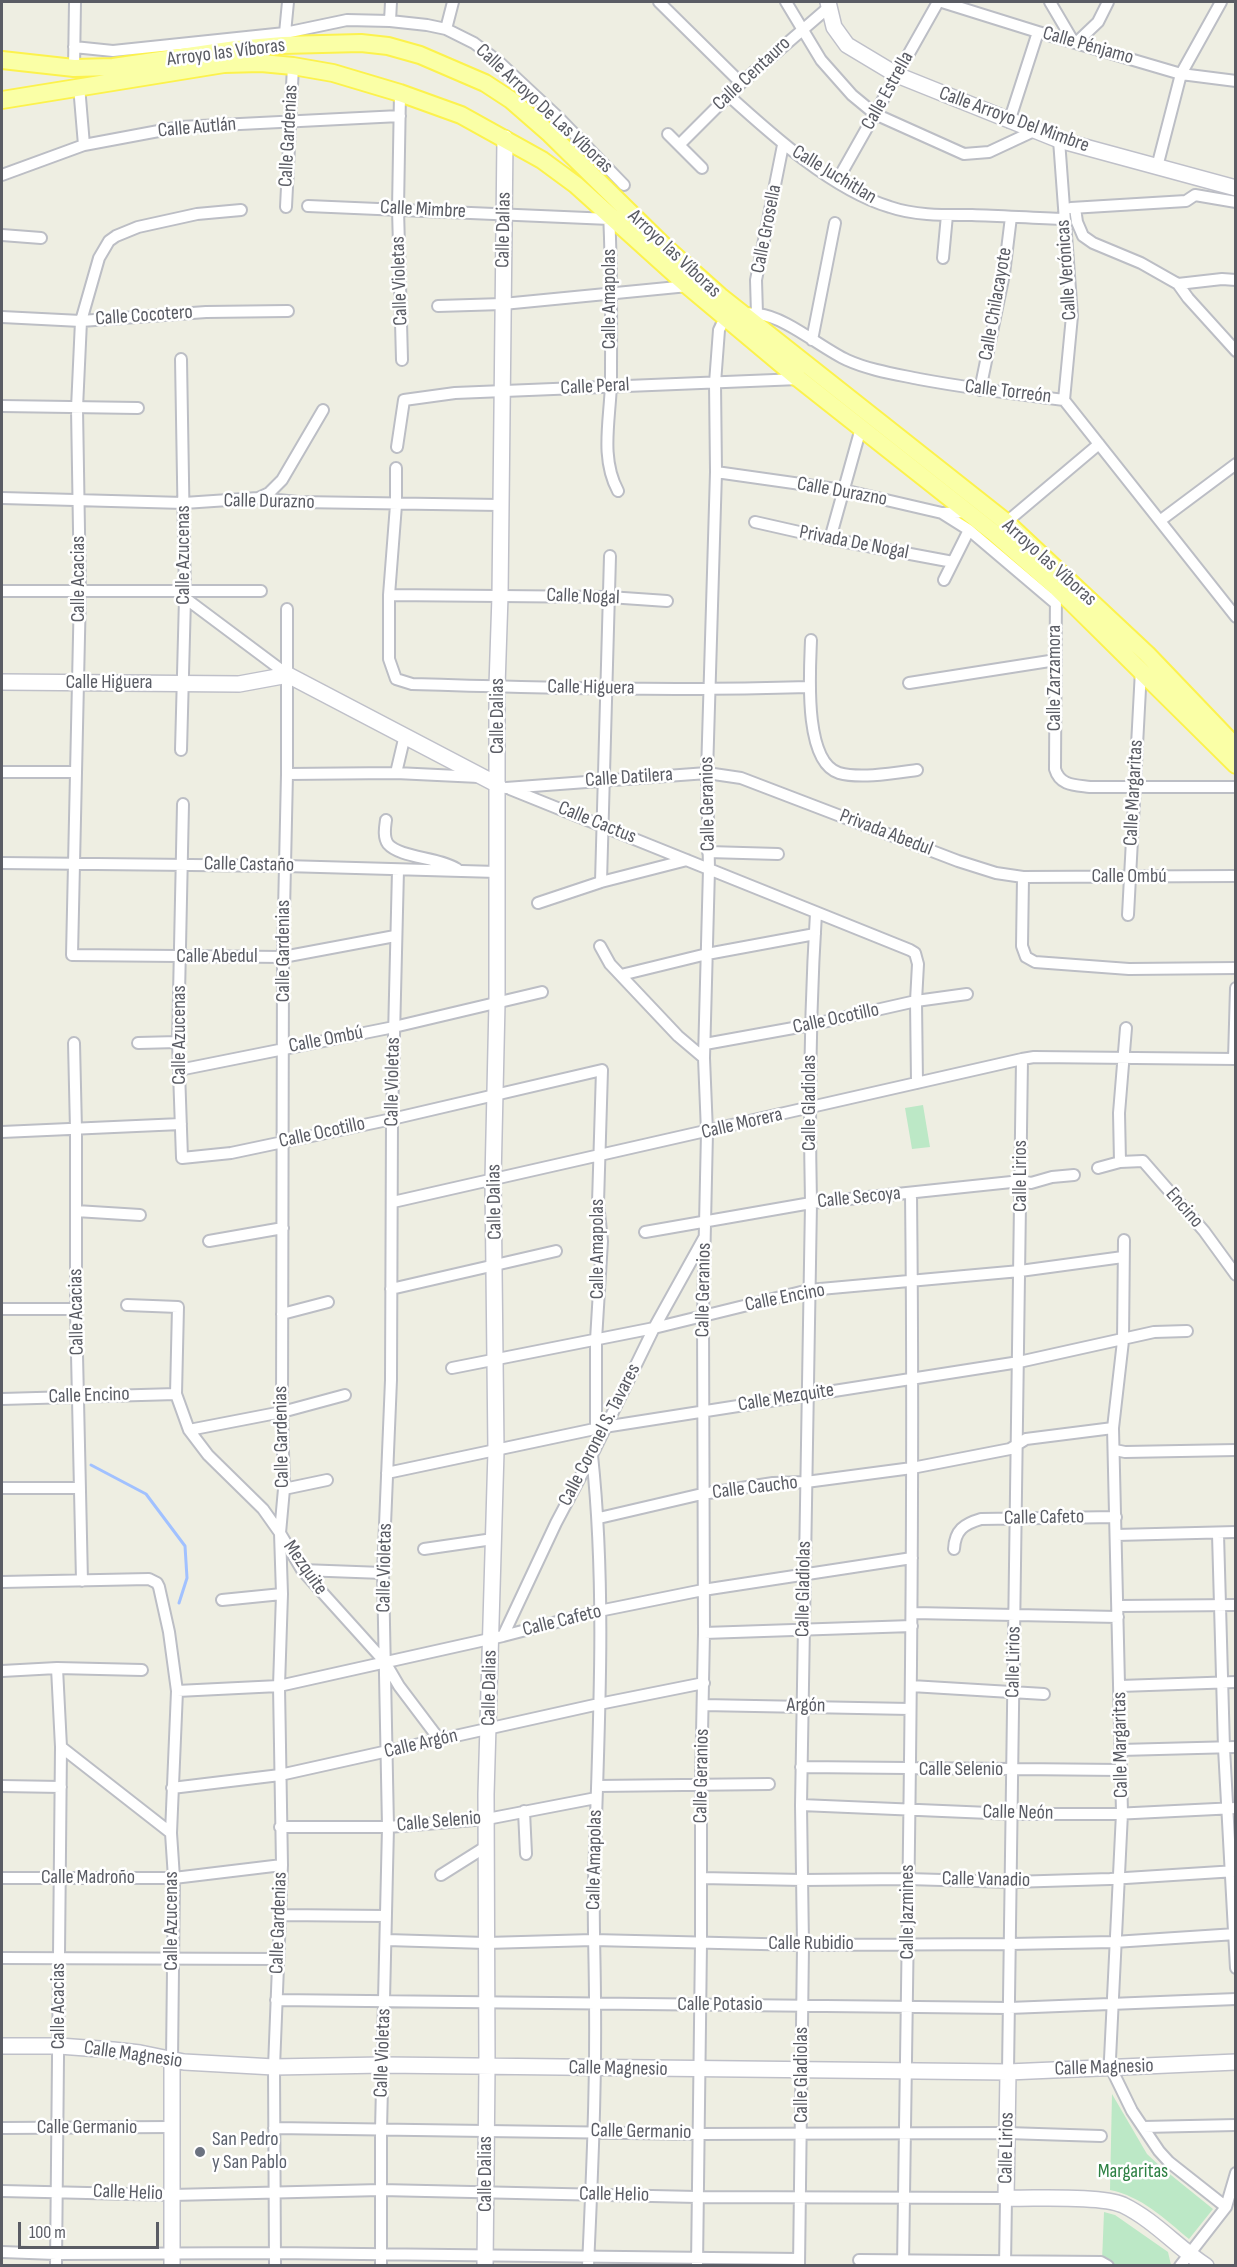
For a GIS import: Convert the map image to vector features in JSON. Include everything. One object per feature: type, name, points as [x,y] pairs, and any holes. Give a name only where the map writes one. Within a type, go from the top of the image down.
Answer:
[{"type":"main road","name":"Arroyo las Víboras","points":[[2,60],[74,68],[113,67],[236,49],[340,43],[388,46],[420,55],[485,83],[511,100],[550,134],[664,247],[742,316],[1000,528],[1147,654],[1236,747]]},
{"type":"main road","name":"Arroyo las Víboras","points":[[2,100],[224,64],[261,63],[333,73],[400,93],[461,115],[505,138],[551,166],[688,286],[742,316],[800,379],[967,512],[1000,528],[1055,595],[1141,670],[1236,765]]},
{"type":"street","points":[[74,68],[75,2]]},
{"type":"street","points":[[285,33],[288,2]]},
{"type":"street","points":[[390,21],[391,2]]},
{"type":"street","points":[[446,29],[453,2]]},
{"type":"street","points":[[659,2],[741,83]]},
{"type":"street","points":[[786,2],[829,69],[852,95],[875,114],[964,154],[989,152],[1034,131]]},
{"type":"street","name":"Calle Pénjamo","points":[[940,2],[1182,74],[1236,81]]},
{"type":"street","name":"Calle Estrella","points":[[837,181],[940,2]]},
{"type":"street","points":[[1050,2],[1075,42],[1098,22],[1108,2]]},
{"type":"street","points":[[1157,167],[1182,74],[1221,2]]},
{"type":"street","name":"Calle Centauro","points":[[679,145],[728,95],[828,4]]},
{"type":"street","name":"Calle Arroyo Del Mimbre","points":[[828,4],[834,27],[847,45],[897,75],[1009,122],[1059,140],[1236,188]]},
{"type":"street","name":"Calle Arroyo De Las Víboras","points":[[74,47],[113,51],[285,33],[347,20],[390,21],[446,29],[474,43],[499,62],[559,118],[624,185]]},
{"type":"street","points":[[1009,122],[1038,32]]},
{"type":"street","name":"Calle Gardenias","points":[[286,207],[293,66]]},
{"type":"street","points":[[79,86],[84,145]]},
{"type":"street","name":"Calle Violetas","points":[[400,93],[398,208],[402,360]]},
{"type":"street","name":"Calle Juchitlan","points":[[728,95],[783,145],[837,181],[891,208],[946,215],[1065,219]]},
{"type":"street","name":"Calle Autlán","points":[[2,175],[84,145],[180,127],[400,116]]},
{"type":"street","points":[[668,134],[702,168]]},
{"type":"street","name":"Calle Dalias","points":[[485,2261],[487,1819],[489,1729],[497,1637],[493,1539],[496,1451],[494,1180],[497,872],[502,786],[497,686],[505,138]]},
{"type":"street","name":"Calle Verónicas","points":[[1059,140],[1063,208],[1072,288],[1072,316],[1064,400]]},
{"type":"street","name":"Calle Grosella","points":[[742,316],[756,280],[783,145]]},
{"type":"street","points":[[1063,208],[1186,201],[1195,195],[1201,179]]},
{"type":"street","points":[[1195,195],[1236,202]]},
{"type":"street","name":"Calle Mimbre","points":[[308,206],[610,216]]},
{"type":"street","points":[[1075,208],[1077,222],[1083,236],[1093,243],[1141,263],[1178,284],[1236,351]]},
{"type":"street","name":"Calle Acacias","points":[[72,955],[80,591],[77,408],[81,321],[93,275],[105,248],[116,237],[138,227],[174,219],[216,210],[241,210]]},
{"type":"street","points":[[944,258],[946,215]]},
{"type":"street","name":"Calle Amapolas","points":[[610,216],[611,386],[607,454],[611,478],[618,491]]},
{"type":"street","name":"Calle Chilacayote","points":[[980,390],[1004,274],[1011,217]]},
{"type":"street","points":[[812,340],[836,223]]},
{"type":"street","points":[[2,235],[41,238]]},
{"type":"street","points":[[1178,284],[1222,279],[1236,280]]},
{"type":"street","points":[[438,306],[503,304],[688,286]]},
{"type":"street","name":"Calle Cocotero","points":[[2,317],[81,321],[206,312],[288,311]]},
{"type":"street","name":"Calle Torreón","points":[[742,316],[768,317],[848,361],[866,367],[980,390],[1064,400],[1236,617]]},
{"type":"street","name":"Calle Geranios","points":[[697,2262],[704,1683],[702,1411],[707,1132],[704,1058],[709,869],[707,773],[716,472],[715,383],[721,323],[742,316]]},
{"type":"street","name":"Calle Azucenas","points":[[181,750],[184,595],[182,359]]},
{"type":"street","name":"Calle Peral","points":[[397,447],[404,400],[455,393],[800,379]]},
{"type":"street","points":[[2,406],[138,408]]},
{"type":"street","points":[[258,498],[269,493],[282,480],[323,410]]},
{"type":"street","points":[[830,539],[861,428]]},
{"type":"street","points":[[1000,528],[1099,444]]},
{"type":"street","points":[[1161,520],[1236,464]]},
{"type":"street","points":[[389,595],[396,505],[396,468]]},
{"type":"street","name":"Calle Durazno","points":[[716,472],[843,490],[942,513],[967,512]]},
{"type":"street","name":"Calle Durazno","points":[[2,498],[184,503],[258,498],[298,502],[396,505],[500,505]]},
{"type":"street","points":[[942,513],[969,530],[1055,595]]},
{"type":"street","name":"Privada De Nogal","points":[[755,522],[830,539],[953,562]]},
{"type":"street","points":[[944,580],[969,530]]},
{"type":"street","points":[[601,882],[610,556]]},
{"type":"street","points":[[2,591],[184,595],[261,591]]},
{"type":"street","points":[[184,595],[288,675]]},
{"type":"street","name":"Calle Higuera","points":[[389,595],[389,659],[392,672],[401,682],[709,690],[809,687]]},
{"type":"street","name":"Calle Nogal","points":[[389,595],[609,597],[667,601]]},
{"type":"street","name":"Calle Zarzamora","points":[[1055,595],[1055,769],[1057,777],[1071,785],[1135,786]]},
{"type":"street","name":"Calle Gardenias","points":[[275,2265],[274,2067],[282,1865],[279,1686],[282,1594],[280,1533],[284,1490],[282,1314],[283,957],[288,675],[286,609]]},
{"type":"street","points":[[811,640],[809,687],[819,754],[829,768],[838,773],[850,775],[916,770]]},
{"type":"street","points":[[909,684],[1056,660]]},
{"type":"street","name":"Calle Margaritas","points":[[1128,915],[1141,670]]},
{"type":"street","name":"Calle Higuera","points":[[2,682],[239,684],[288,675]]},
{"type":"street","name":"Calle Cactus","points":[[288,675],[502,786],[910,950],[915,953],[918,964],[916,1001]]},
{"type":"street","points":[[396,773],[405,735]]},
{"type":"street","points":[[2,772],[76,772]]},
{"type":"street","points":[[287,774],[396,773],[484,777]]},
{"type":"street","name":"Calle Datilera","points":[[502,786],[707,773],[751,781]]},
{"type":"street","name":"Privada Abedul","points":[[751,781],[958,861],[996,873],[1023,877]]},
{"type":"street","points":[[1135,786],[1236,787]]},
{"type":"street","name":"Calle Azucenas","points":[[182,1158],[178,1042],[183,804]]},
{"type":"street","points":[[386,820],[385,836],[392,847],[415,856],[446,863],[459,871]]},
{"type":"street","points":[[708,852],[778,854]]},
{"type":"street","points":[[538,903],[601,882],[687,860]]},
{"type":"street","name":"Calle Castaño","points":[[2,863],[182,864],[497,872]]},
{"type":"street","name":"Calle Violetas","points":[[381,2260],[381,2130],[388,1827],[383,1573],[391,1380],[392,1119],[398,870]]},
{"type":"street","name":"Calle Ombú","points":[[1023,877],[1236,876]]},
{"type":"street","points":[[1023,877],[1022,946],[1026,957],[1035,962],[1129,969],[1236,968]]},
{"type":"street","name":"Calle Gladiolas","points":[[799,2262],[803,1945],[801,1767],[811,1203],[810,1025],[816,913]]},
{"type":"street","points":[[621,975],[707,954],[815,934]]},
{"type":"street","name":"Calle Abedul","points":[[72,955],[283,957],[396,936]]},
{"type":"street","points":[[600,946],[610,964],[678,1036],[704,1058]]},
{"type":"street","points":[[1235,1059],[1236,988]]},
{"type":"street","name":"Calle Ombú","points":[[179,1070],[394,1027],[542,992]]},
{"type":"street","name":"Calle Ocotillo","points":[[705,1044],[810,1025],[916,1001],[967,994]]},
{"type":"street","points":[[916,1001],[917,1083]]},
{"type":"street","points":[[1098,1168],[1120,1162],[1119,1113],[1126,1028]]},
{"type":"street","points":[[138,1043],[178,1042]]},
{"type":"street","name":"Calle Acacias","points":[[74,1043],[76,1309],[82,1581]]},
{"type":"street","name":"Calle Morera","points":[[393,1202],[1022,1059],[1124,1056],[1235,1059]]},
{"type":"street","name":"Calle Lirios","points":[[1005,2264],[1014,1770],[1022,1059]]},
{"type":"street","name":"Calle Amapolas","points":[[600,1428],[596,1340],[602,1241],[598,1203],[602,1070]]},
{"type":"street","name":"Calle Ocotillo","points":[[182,1158],[220,1155],[392,1119],[602,1070]]},
{"type":"street","points":[[2,1132],[181,1124]]},
{"type":"street","name":"Encino","points":[[1120,1162],[1138,1160],[1146,1164],[1204,1231],[1236,1275]]},
{"type":"street","name":"Calle Secoya","points":[[645,1232],[811,1203],[1021,1181],[1031,1183],[1052,1177],[1074,1175]]},
{"type":"street","points":[[911,1193],[912,1558]]},
{"type":"street","points":[[76,1211],[140,1215]]},
{"type":"street","points":[[209,1240],[283,1228]]},
{"type":"street","name":"Calle Coronel S. Tavares","points":[[497,1637],[592,1455],[600,1428],[705,1237]]},
{"type":"street","name":"Calle Margaritas","points":[[1124,1240],[1123,1341],[1113,1428],[1122,1813],[1114,1942],[1111,2068],[1132,2110],[1169,2162],[1226,2207]]},
{"type":"street","points":[[391,1289],[556,1251]]},
{"type":"street","name":"Calle Encino","points":[[452,1368],[654,1328],[809,1290],[1020,1271],[1124,1257]]},
{"type":"street","points":[[282,1314],[328,1302]]},
{"type":"street","points":[[127,1305],[178,1307],[176,1394]]},
{"type":"street","points":[[2,1309],[76,1309]]},
{"type":"street","name":"Calle Mezquite","points":[[387,1473],[600,1428],[1019,1362],[1123,1341],[1154,1332],[1187,1332]]},
{"type":"street","name":"Calle Encino","points":[[2,1399],[176,1394]]},
{"type":"street","name":"Mezquite","points":[[176,1394],[189,1430],[208,1455],[263,1509],[302,1570],[385,1662],[399,1686],[440,1740]]},
{"type":"street","points":[[189,1430],[282,1412],[345,1395]]},
{"type":"street","name":"Calle Caucho","points":[[599,1518],[702,1494],[773,1483],[806,1482],[912,1468],[1010,1449],[1026,1439],[1113,1428]]},
{"type":"street","points":[[1115,1450],[1125,1452],[1236,1450]]},
{"type":"street","name":"Calle Amapolas","points":[[588,2261],[594,2131],[593,1940],[599,1704],[599,1518],[592,1455]]},
{"type":"street","points":[[284,1490],[327,1480]]},
{"type":"street","points":[[2,1488],[80,1488]]},
{"type":"street","name":"Calle Cafeto","points":[[954,1549],[954,1537],[958,1532],[971,1522],[981,1519],[1116,1517]]},
{"type":"street","points":[[1116,1536],[1236,1532]]},
{"type":"street","points":[[1218,1534],[1224,1683],[1230,1747],[1236,1968]]},
{"type":"street","points":[[424,1549],[493,1539]]},
{"type":"street","name":"Calle Cafeto","points":[[177,1690],[279,1686],[497,1637],[599,1611],[703,1590],[912,1558]]},
{"type":"street","name":"Calle Jazmines","points":[[903,2263],[912,1558]]},
{"type":"street","points":[[302,1570],[383,1573]]},
{"type":"street","name":"Calle Azucenas","points":[[82,1581],[142,1579],[154,1581],[162,1595],[177,1690],[171,1833],[174,1878],[172,2260]]},
{"type":"street","points":[[2,1582],[82,1581]]},
{"type":"street","points":[[222,1600],[282,1594]]},
{"type":"street","points":[[913,1613],[1015,1616],[1236,1605]]},
{"type":"street","points":[[704,1633],[912,1626]]},
{"type":"street","points":[[2,1671],[57,1668],[142,1670]]},
{"type":"street","name":"Calle Acacias","points":[[56,2260],[61,1787],[57,1668]]},
{"type":"street","points":[[1120,1686],[1236,1682]]},
{"type":"street","name":"Calle Argón","points":[[172,1788],[280,1775],[704,1683]]},
{"type":"street","points":[[911,1686],[1044,1694]]},
{"type":"street","name":"Argón","points":[[703,1705],[910,1709]]},
{"type":"street","points":[[61,1747],[171,1833]]},
{"type":"street","points":[[1120,1750],[1230,1747]]},
{"type":"street","name":"Calle Selenio","points":[[801,1767],[910,1770],[1121,1770]]},
{"type":"street","points":[[597,1786],[769,1784]]},
{"type":"street","points":[[2,1786],[61,1787]]},
{"type":"street","name":"Calle Selenio","points":[[280,1827],[388,1827],[487,1819],[596,1798]]},
{"type":"street","name":"Calle Neón","points":[[801,1805],[1013,1814],[1122,1813],[1232,1808]]},
{"type":"street","points":[[524,1811],[526,1854]]},
{"type":"street","points":[[441,1875],[487,1846]]},
{"type":"street","name":"Calle Madroño","points":[[2,1878],[174,1878],[282,1865]]},
{"type":"street","name":"Calle Vanadio","points":[[701,1878],[1011,1882],[1233,1871]]},
{"type":"street","points":[[281,1914],[386,1916]]},
{"type":"street","name":"Calle Rubidio","points":[[387,1940],[486,1943],[593,1940],[907,1945],[1114,1942],[1235,1934]]},
{"type":"street","points":[[2,1958],[278,1959]]},
{"type":"street","name":"Calle Potasio","points":[[276,2000],[1009,2008],[1236,1999]]},
{"type":"street","name":"Calle Magnesio","points":[[2,2046],[59,2046],[140,2053],[172,2060],[274,2067],[1008,2072],[1236,2062]]},
{"type":"street","points":[[1143,2127],[1236,2125]]},
{"type":"street","name":"Calle Germanio","points":[[2,2127],[172,2127]]},
{"type":"street","name":"Calle Germanio","points":[[274,2128],[698,2134],[1007,2133],[1101,2136]]},
{"type":"street","points":[[1226,2207],[1236,2173]]},
{"type":"street","name":"Calle Helio","points":[[2,2191],[172,2195],[381,2190],[698,2197],[1006,2198],[1100,2201],[1121,2204],[1144,2217],[1184,2260],[1206,2265]]},
{"type":"street","points":[[1184,2260],[1236,2193]]},
{"type":"street","points":[[2,2252],[56,2260],[172,2260],[275,2253],[381,2260],[799,2262]]},
{"type":"street","points":[[859,2260],[1005,2264],[1101,2262],[1108,2265]]},
{"type":"green space","points":[[923,1105],[930,1147],[912,1149],[905,1108]]},
{"type":"green space","name":"Margaritas","points":[[1112,2094],[1147,2154],[1213,2209],[1189,2239],[1162,2216],[1142,2203],[1110,2190]]},
{"type":"green space","points":[[1104,2212],[1115,2215],[1168,2252],[1171,2265],[1110,2265],[1102,2261]]},
{"type":"waterway","points":[[91,1465],[146,1494],[185,1546],[187,1578],[179,1603]]},
{"type":"place","name":"San Pedro y San Pablo","points":[[200,2152]]}]
